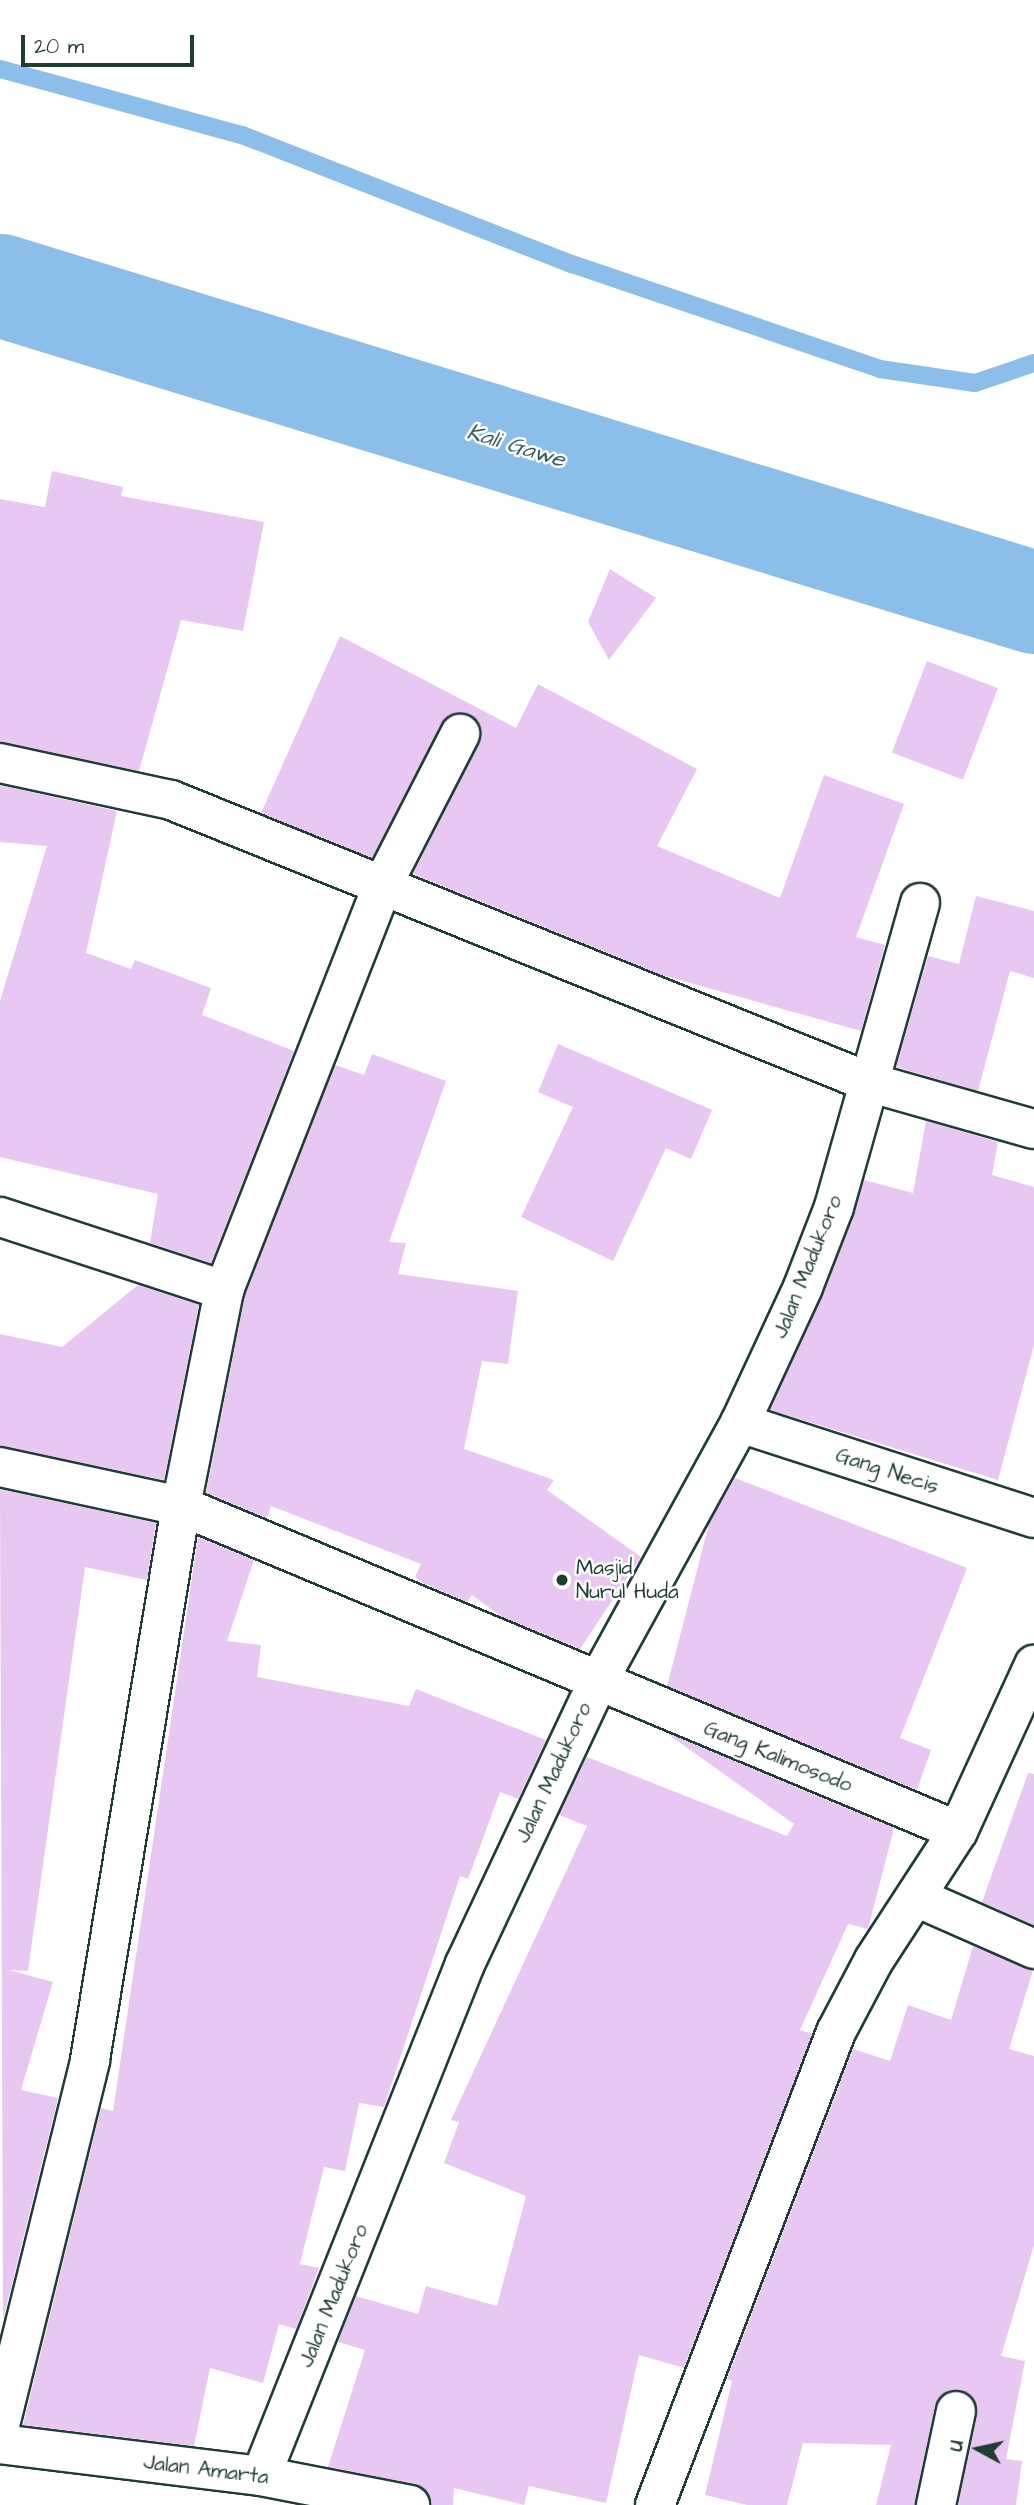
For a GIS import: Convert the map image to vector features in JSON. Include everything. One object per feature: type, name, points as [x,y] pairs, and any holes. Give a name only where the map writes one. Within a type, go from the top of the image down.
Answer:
[{"type":"street","points":[[0,2425],[90,2060],[181,1506],[224,1290],[383,884],[460,734]]},
{"type":"street","points":[[0,763],[172,800],[871,1083],[1034,1129]]},
{"type":"street","name":"Jalan Madukoro","points":[[261,2476],[465,1964],[597,1683],[740,1423],[834,1207],[920,903]]},
{"type":"street","points":[[0,1217],[224,1290]]},
{"type":"street","name":"Gang Necis","points":[[740,1423],[1034,1518]]},
{"type":"street","name":"Gang Kalimosodo","points":[[0,1467],[181,1506],[597,1683],[958,1832]]},
{"type":"street","points":[[655,2505],[836,2032],[958,1832],[1034,1665]]},
{"type":"street","points":[[916,1897],[1034,1949]]},
{"type":"street","points":[[936,2505],[956,2411]]},
{"type":"street","name":"Jalan Amarta","points":[[0,2444],[261,2476],[410,2505]]},
{"type":"building","points":[[52,471],[123,487],[121,496],[264,522],[243,631],[181,620],[139,771],[0,742],[0,499],[45,507]]},
{"type":"building","points":[[610,569],[656,598],[609,660],[588,622]]},
{"type":"building","points":[[340,636],[516,728],[538,684],[697,769],[657,846],[780,898],[824,775],[904,804],[856,937],[885,945],[861,1031],[662,975],[413,874],[479,744],[479,723],[469,714],[449,715],[441,724],[372,858],[261,813]]},
{"type":"building","points":[[927,661],[998,688],[963,780],[892,752]]},
{"type":"building","points":[[0,785],[117,811],[86,953],[131,969],[135,960],[211,988],[202,1015],[294,1051],[211,1263],[150,1243],[158,1194],[0,1157],[0,1001],[47,846],[0,842]]},
{"type":"building","points":[[976,896],[1034,911],[1034,978],[1010,971],[978,1091],[896,1067],[928,956],[959,964]]},
{"type":"building","points":[[558,1044],[712,1110],[691,1159],[666,1148],[613,1261],[521,1217],[573,1107],[538,1092]]},
{"type":"building","points":[[372,1054],[446,1081],[389,1242],[406,1243],[398,1274],[518,1291],[508,1364],[482,1361],[464,1449],[554,1480],[547,1490],[641,1557],[580,1649],[502,1617],[472,1595],[467,1602],[423,1583],[415,1577],[421,1564],[271,1506],[267,1518],[206,1493],[245,1296],[335,1065],[364,1075]]},
{"type":"building","points":[[926,1121],[998,1142],[992,1175],[1034,1187],[1034,1345],[998,1480],[770,1410],[823,1295],[864,1180],[913,1193]]},
{"type":"building","points":[[138,1285],[199,1305],[164,1480],[0,1446],[0,1334],[62,1347]]},
{"type":"building","points":[[735,1478],[967,1568],[900,1738],[931,1750],[917,1790],[667,1686],[709,1524]]},
{"type":"building","points":[[0,1489],[156,1523],[147,1580],[85,1567],[28,1971],[9,1970],[53,1982],[21,2090],[58,2098],[3,2320]]},
{"type":"building","points":[[198,1537],[254,1560],[227,1641],[261,1645],[257,1677],[409,1706],[416,1689],[546,1740],[518,1799],[500,1792],[468,1879],[460,1876],[384,2107],[359,2103],[345,2171],[324,2167],[300,2264],[319,2268],[296,2329],[279,2324],[263,2383],[210,2368],[194,2446],[23,2425],[101,2108],[113,2111]]},
{"type":"building","points":[[665,1732],[894,1828],[868,1929],[848,1924],[800,2030],[812,2034],[684,2368],[639,2355],[606,2503],[529,2486],[524,2505],[454,2488],[453,2505],[431,2505],[415,2484],[328,2467],[365,2350],[338,2342],[356,2296],[418,2314],[426,2286],[497,2306],[526,2196],[444,2163],[459,2122],[451,2120],[587,1826],[559,1815],[587,1757],[787,1836],[794,1824]]},
{"type":"building","points":[[1028,1773],[1034,1774],[1034,1925],[982,1902]]},
{"type":"building","points":[[973,1946],[1033,1970],[1009,2049],[1034,2056],[1034,2245],[1001,2356],[1025,2361],[1006,2459],[1022,2461],[1016,2505],[958,2505],[977,2415],[971,2395],[960,2390],[949,2390],[935,2406],[915,2505],[876,2505],[891,2445],[803,2443],[787,2505],[747,2505],[705,2495],[732,2381],[727,2379],[853,2049],[890,2061],[908,2005],[951,2020]]},
{"type":"waterway","points":[[0,69],[242,135],[572,264],[880,369],[975,383],[1034,363]]},
{"type":"waterway","name":"Kali Gawe","points":[[0,285],[1034,602]]},
{"type":"place","name":"Masjid Nurul Huda","points":[[562,1580]]}]
